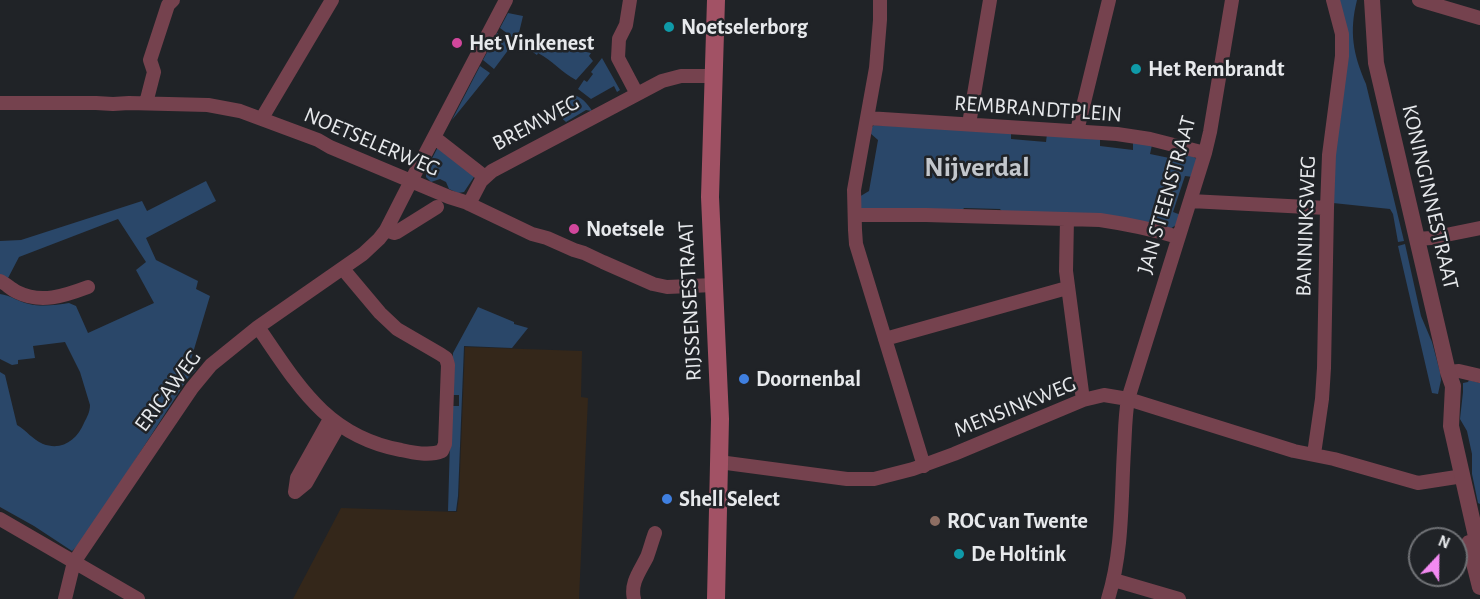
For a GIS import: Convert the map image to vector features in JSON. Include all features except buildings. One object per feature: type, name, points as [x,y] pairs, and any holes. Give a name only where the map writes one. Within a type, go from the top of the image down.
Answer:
[{"type":"main road","name":"RIJSSENSESTRAAT","points":[[716,0],[710,197],[720,419],[716,599]]},
{"type":"street","points":[[146,103],[154,72],[150,60],[168,5],[173,0]]},
{"type":"street","points":[[262,118],[333,0]]},
{"type":"street","name":"ERICAWEG","points":[[65,599],[74,562],[192,387],[211,365],[258,327],[372,247],[386,230],[506,0]]},
{"type":"street","points":[[630,0],[626,25],[619,39],[618,58],[637,94]]},
{"type":"street","points":[[880,0],[876,68],[854,190],[856,244],[924,466]]},
{"type":"street","points":[[969,124],[990,0]]},
{"type":"street","points":[[1077,131],[1109,0]]},
{"type":"street","name":"JAN STEENSTRAAT","points":[[1107,599],[1114,580],[1120,534],[1128,399],[1205,153],[1232,0]]},
{"type":"street","name":"BANNINKSWEG","points":[[1314,454],[1324,368],[1329,155],[1342,56],[1342,34],[1333,0]]},
{"type":"street","name":"KONINGINNESTRAAT","points":[[1372,0],[1376,63],[1448,372],[1454,386],[1451,426],[1458,477],[1471,516]]},
{"type":"street","points":[[1419,0],[1480,18]]},
{"type":"street","name":"BREMWEG","points":[[469,204],[477,187],[497,168],[637,94],[674,77],[713,76]]},
{"type":"street","name":"NOETSELERWEG","points":[[0,102],[146,103],[218,106],[240,111],[318,140],[449,198],[469,204],[532,234],[584,253],[658,285],[672,287],[714,285]]},
{"type":"street","name":"REMBRANDTPLEIN","points":[[867,118],[1116,134],[1150,139],[1205,153]]},
{"type":"street","points":[[435,138],[485,177]]},
{"type":"street","points":[[1190,201],[1326,208]]},
{"type":"street","points":[[386,230],[398,232],[437,207]]},
{"type":"street","points":[[855,215],[1100,220],[1153,229],[1178,237]]},
{"type":"street","points":[[1067,219],[1066,271],[1083,400]]},
{"type":"street","points":[[1417,239],[1480,228]]},
{"type":"street","points":[[258,327],[300,388],[335,422],[362,438],[387,448],[414,453],[442,451],[445,444],[448,365],[446,358],[398,329],[380,313],[343,269]]},
{"type":"street","points":[[0,281],[16,292],[34,298],[63,297],[87,287]]},
{"type":"street","points":[[885,339],[1068,288]]},
{"type":"street","points":[[1448,372],[1459,371],[1480,376]]},
{"type":"street","name":"MENSINKWEG","points":[[719,462],[847,479],[874,479],[924,466],[1083,400],[1104,395],[1128,399],[1294,451],[1334,459],[1419,483],[1458,477]]},
{"type":"street","points":[[1471,516],[1480,554]]},
{"type":"street","points":[[1471,516],[1480,587]]},
{"type":"street","points":[[0,519],[138,599]]},
{"type":"street","points":[[634,599],[632,591],[634,584],[655,533]]},
{"type":"street","points":[[1114,580],[1179,599]]},
{"type":"shaded area","points":[[1337,0],[1357,0],[1353,22],[1355,53],[1366,84],[1404,241],[1398,242],[1390,209],[1333,203]]},
{"type":"shaded area","points":[[508,13],[523,16],[516,40],[500,28]]},
{"type":"shaded area","points":[[497,33],[512,45],[494,69],[483,60]]},
{"type":"shaded area","points":[[526,39],[591,53],[589,56],[593,61],[576,80],[543,56],[527,48]]},
{"type":"shaded area","points":[[602,58],[620,90],[617,92],[614,86],[591,99],[578,89],[584,80],[587,82],[593,74],[591,72]]},
{"type":"shaded area","points":[[480,66],[490,73],[452,120]]},
{"type":"shaded area","points":[[573,95],[584,101],[592,111],[586,110],[566,122],[557,114]]},
{"type":"shaded area","points":[[874,125],[1011,132],[1011,139],[1046,142],[1047,134],[1100,138],[1100,146],[1133,150],[1133,141],[1152,145],[1150,154],[1184,161],[1187,153],[1197,159],[1193,177],[1185,176],[1173,212],[1181,215],[1176,225],[1170,229],[1003,213],[1000,209],[964,208],[961,212],[864,211],[859,206],[859,197],[869,191],[878,140],[870,133]]},
{"type":"shaded area","points":[[439,145],[476,174],[464,192],[458,193],[449,189],[446,182],[440,179],[431,182],[426,177],[426,170]]},
{"type":"shaded area","points":[[206,181],[216,201],[146,238],[156,260],[198,281],[196,289],[210,296],[189,366],[196,370],[188,378],[83,541],[72,551],[0,507],[0,372],[5,375],[17,425],[43,444],[62,445],[73,439],[81,429],[90,405],[80,372],[65,342],[33,346],[35,358],[18,360],[18,364],[12,365],[0,359],[0,294],[34,305],[69,303],[76,306],[88,333],[154,303],[136,270],[146,262],[118,219],[19,257],[7,280],[0,276],[0,241],[21,240],[142,201],[147,211]]},
{"type":"shaded area","points":[[1405,244],[1421,316],[1432,342],[1440,372],[1438,394],[1432,393],[1398,246]]},
{"type":"shaded area","points":[[478,307],[528,328],[512,348],[464,346],[458,496],[456,511],[448,511],[451,406],[459,406],[459,395],[451,395],[453,353]]},
{"type":"shaded area","points":[[465,347],[582,351],[581,397],[588,398],[579,599],[293,599],[341,508],[457,512]]},
{"type":"shaded area","points":[[1469,380],[1480,383],[1480,504],[1472,474],[1472,454],[1467,431],[1460,419],[1463,383]]},
{"type":"place","name":"Noetselerborg","points":[[669,27]]},
{"type":"place","name":"Het Vinkenest","points":[[457,43]]},
{"type":"place","name":"Het Rembrandt","points":[[1136,69]]},
{"type":"place","name":"Noetsele","points":[[574,229]]},
{"type":"place","name":"Doornenbal","points":[[744,379]]},
{"type":"place","name":"Shell Select","points":[[667,499]]},
{"type":"place","name":"ROC van Twente","points":[[935,521]]},
{"type":"place","name":"De Holtink","points":[[959,554]]},
{"type":"district","name":"Nijverdal","points":[[977,168]]}]
